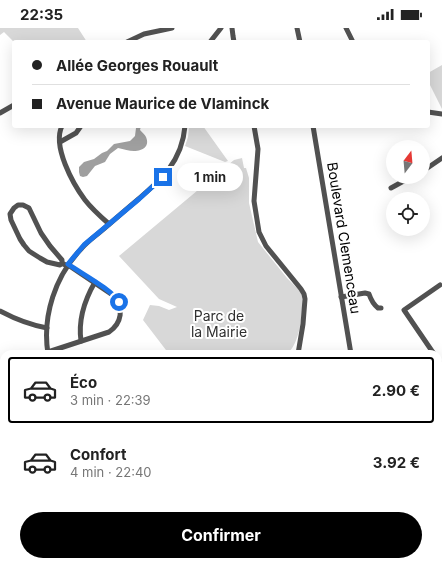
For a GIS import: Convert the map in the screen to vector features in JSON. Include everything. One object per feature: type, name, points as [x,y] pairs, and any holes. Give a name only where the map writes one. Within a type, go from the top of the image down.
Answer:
[{"type":"street","points":[[131,40],[144,34],[172,28]]},
{"type":"street","points":[[212,40],[221,28]]},
{"type":"street","points":[[232,28],[234,40]]},
{"type":"street","points":[[297,28],[300,40]]},
{"type":"street","points":[[346,28],[352,40]]},
{"type":"street","points":[[0,113],[12,106]]},
{"type":"street","points":[[430,112],[442,114]]},
{"type":"street","points":[[61,128],[59,133],[60,142],[67,168],[88,203],[109,224]]},
{"type":"street","points":[[60,142],[76,133],[80,128]]},
{"type":"street","points":[[48,350],[47,328],[49,310],[58,283],[68,265],[84,245],[151,189],[166,174],[179,151],[185,128]]},
{"type":"street","points":[[254,128],[258,149],[254,201],[259,232],[266,246],[305,296],[304,317],[299,350]]},
{"type":"street","name":"Boulevard Clemenceau","points":[[313,128],[350,350]]},
{"type":"street","points":[[430,166],[442,158]]},
{"type":"street","points":[[391,188],[398,184]]},
{"type":"street","points":[[56,350],[109,332],[116,326],[120,317],[120,305],[110,292],[68,265],[47,262],[36,256],[27,248],[21,241],[10,220],[10,214],[14,208],[20,205],[29,208],[41,233],[62,260],[62,263]]},
{"type":"street","points":[[81,341],[80,325],[84,305],[95,282]]},
{"type":"street","points":[[431,350],[404,310],[440,286]]},
{"type":"street","points":[[341,297],[369,294],[374,304],[378,308],[381,308]]},
{"type":"street","points":[[0,310],[26,323],[47,328]]},
{"type":"green space","points":[[0,28],[78,28],[86,40],[12,40],[4,32],[0,35]]},
{"type":"green space","points":[[442,65],[442,109],[430,85],[430,72]]},
{"type":"green space","points":[[189,128],[204,128],[228,161],[225,162],[185,146]]},
{"type":"green space","name":"Parc de la Mairie","points":[[242,158],[244,168],[246,168],[249,178],[249,203],[258,242],[287,278],[302,293],[302,308],[298,334],[291,350],[166,350],[143,320],[150,305],[159,306],[169,310],[177,307],[159,299],[119,256],[234,160]]},
{"type":"shaded area","points":[[136,128],[140,128],[140,130],[146,136],[147,140],[147,143],[143,149],[134,151],[118,148],[110,154],[105,162],[95,166],[87,176],[80,176],[79,167],[84,162],[94,159],[107,151],[114,144],[130,141],[135,136]]},
{"type":"route","points":[[119,302],[110,292],[68,264],[84,245],[163,177]]}]
